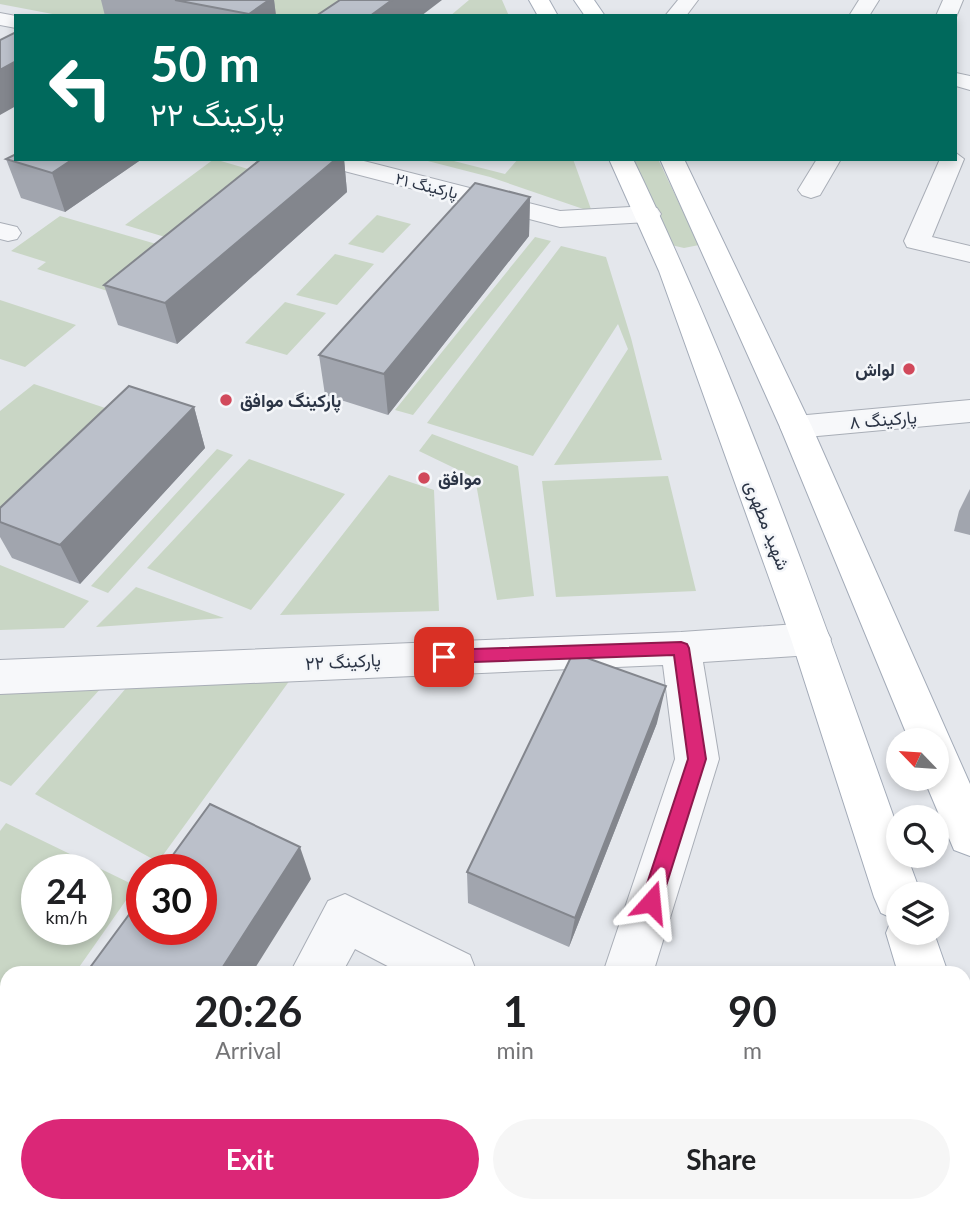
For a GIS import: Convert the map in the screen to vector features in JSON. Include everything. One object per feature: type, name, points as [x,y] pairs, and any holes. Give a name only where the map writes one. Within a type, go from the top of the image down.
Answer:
[{"type":"main road","name":"شهید مطهری","points":[[622,161],[673,271],[811,639],[893,882]]},
{"type":"main road","points":[[672,161],[796,427],[925,728]]},
{"type":"main road","points":[[673,271],[722,268]]},
{"type":"main road","points":[[949,786],[970,835]]},
{"type":"main road","points":[[913,945],[921,966]]},
{"type":"street","points":[[677,14],[688,0]]},
{"type":"street","name":"پارکینگ ۲۱","points":[[334,161],[561,219],[648,214]]},
{"type":"street","points":[[811,190],[828,161]]},
{"type":"street","points":[[970,182],[948,168],[917,241],[970,254]]},
{"type":"street","name":"پارکینگ ۸","points":[[796,427],[970,411]]},
{"type":"street","name":"پارکینگ ۲۲","points":[[0,677],[681,648],[811,639]]},
{"type":"street","points":[[630,966],[697,759],[681,648]]},
{"type":"street","points":[[319,966],[345,918],[438,966]]},
{"type":"green space","points":[[0,0],[367,0],[350,14],[52,14],[0,4]]},
{"type":"green space","points":[[469,0],[502,0],[508,14],[452,14]]},
{"type":"green space","points":[[211,161],[221,161],[262,173],[175,240],[125,225]]},
{"type":"green space","points":[[428,161],[454,161],[505,174],[516,161],[574,161],[592,212],[490,177]]},
{"type":"green space","points":[[631,161],[659,161],[699,245],[684,248],[671,245]]},
{"type":"green space","points":[[377,215],[411,224],[383,253],[348,244]]},
{"type":"green space","points":[[60,216],[170,248],[114,293],[37,269],[46,262],[11,251]]},
{"type":"green space","points":[[535,237],[551,241],[413,415],[395,410]]},
{"type":"green space","points":[[561,246],[606,257],[631,338],[662,460],[554,465],[628,349],[618,324],[533,456],[427,423]]},
{"type":"green space","points":[[335,254],[374,264],[337,305],[296,295]]},
{"type":"green space","points":[[0,300],[76,325],[25,367],[0,359]]},
{"type":"green space","points":[[285,302],[326,313],[287,355],[245,343]]},
{"type":"green space","points":[[34,384],[117,412],[0,521],[0,411]]},
{"type":"green space","points":[[432,434],[518,466],[534,596],[497,600],[475,478],[419,451]]},
{"type":"green space","points":[[217,449],[233,455],[108,593],[91,586]]},
{"type":"green space","points":[[249,459],[345,494],[251,610],[147,568]]},
{"type":"green space","points":[[389,475],[434,490],[439,611],[280,615]]},
{"type":"green space","points":[[668,476],[696,591],[556,597],[542,481]]},
{"type":"green space","points":[[0,565],[89,601],[64,628],[0,630]]},
{"type":"green space","points":[[136,587],[224,618],[96,627]]},
{"type":"green space","points":[[290,680],[164,854],[144,854],[35,794],[127,687]]},
{"type":"green space","points":[[103,686],[11,786],[0,781],[0,690]]},
{"type":"green space","points":[[6,823],[70,854],[21,854],[21,945],[95,945],[80,966],[0,966],[0,831]]},
{"type":"green space","points":[[112,874],[126,881],[126,900],[112,920]]},
{"type":"building","points":[[175,0],[269,0],[249,14]]},
{"type":"building","points":[[340,0],[392,0],[373,14],[319,14]]},
{"type":"building","points":[[14,33],[14,62],[0,70],[0,40]]},
{"type":"building","points":[[14,155],[14,161],[70,161],[52,173],[6,159]]},
{"type":"building","points":[[259,161],[334,161],[165,303],[104,285]]},
{"type":"building","points":[[475,183],[530,197],[384,374],[319,355]]},
{"type":"building","points":[[129,386],[194,407],[60,545],[0,522],[0,508]]},
{"type":"building","points":[[573,653],[666,686],[575,918],[467,872]]},
{"type":"building","points":[[210,804],[300,847],[224,966],[91,966],[107,945],[112,945],[112,938],[126,919],[126,945],[217,945],[217,854],[174,854]]},
{"type":"place","name":"لواش","points":[[909,369]]},
{"type":"place","name":"پارکینگ موافق","points":[[226,400]]},
{"type":"place","name":"موافق","points":[[424,478]]},
{"type":"route","points":[[444,657],[681,648],[697,759],[651,902]]}]
